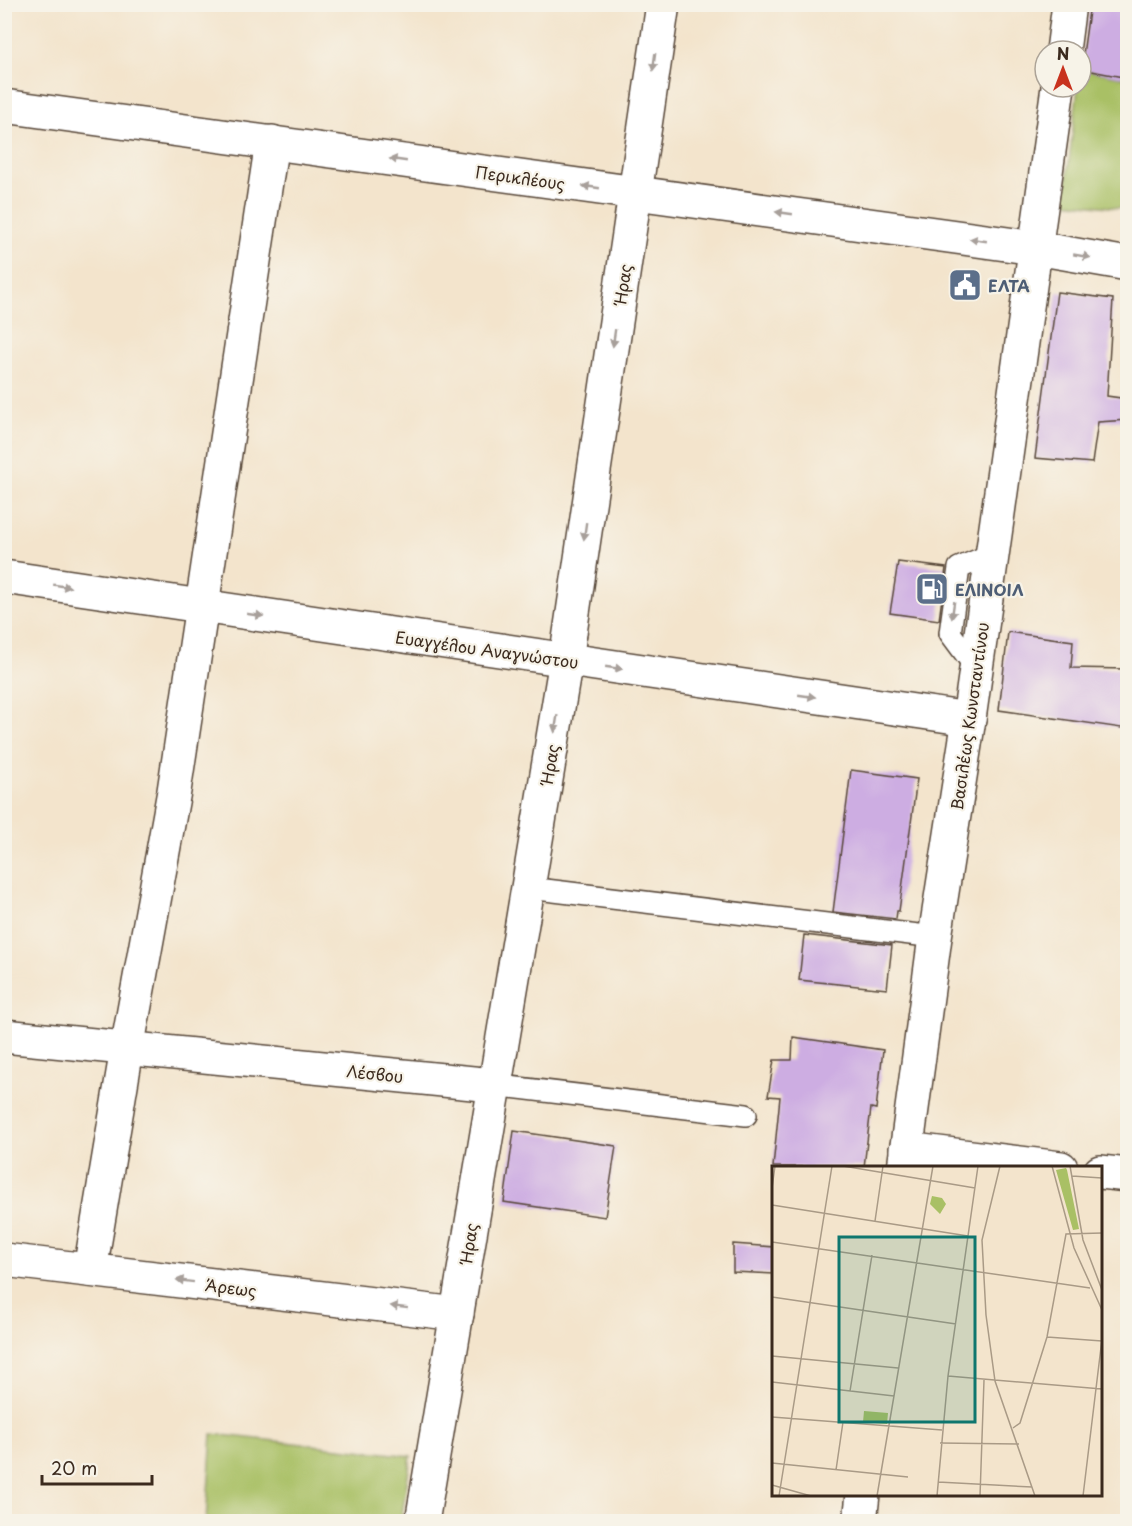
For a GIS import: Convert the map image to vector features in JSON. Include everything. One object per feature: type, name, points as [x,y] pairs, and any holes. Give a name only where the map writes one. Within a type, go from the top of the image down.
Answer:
[{"type":"street","name":"Ήρας","points":[[422,1521],[566,660],[663,4]]},
{"type":"street","points":[[1065,39],[1069,4]]},
{"type":"street","name":"Βασιλέως Κωνσταντίνου","points":[[905,1158],[1056,99]]},
{"type":"street","name":"Περικλέους","points":[[4,105],[1035,248],[1128,264]]},
{"type":"street","points":[[90,1270],[174,791],[272,142]]},
{"type":"street","name":"Ευαγγέλου Αναγνώστου","points":[[4,577],[969,719]]},
{"type":"street","name":"Λέσβου","points":[[4,1036],[494,1085]]},
{"type":"street","points":[[905,1158],[1044,1166]]},
{"type":"street","points":[[1102,1172],[1128,1175]]},
{"type":"street","name":"Άρεως","points":[[4,1260],[457,1314]]},
{"type":"street","points":[[860,1521],[864,1496]]},
{"type":"lane","points":[[529,888],[935,937]]},
{"type":"lane","name":"Λέσβου","points":[[494,1085],[746,1115]]},
{"type":"green space","points":[[1093,71],[1127,78],[1127,209],[1064,202],[1077,99],[1093,99]]},
{"type":"green space","points":[[212,1434],[411,1456],[401,1521],[206,1521]]},
{"type":"building","points":[[1090,4],[1128,4],[1128,78],[1093,71],[1093,39],[1085,39]]},
{"type":"building","points":[[1057,292],[1113,299],[1107,396],[1128,399],[1128,420],[1098,422],[1092,463],[1035,458]]},
{"type":"building","points":[[898,562],[946,568],[939,620],[890,613]]},
{"type":"building","points":[[1008,632],[1073,641],[1071,668],[1128,669],[1128,729],[999,710]]},
{"type":"building","points":[[851,770],[917,779],[896,919],[833,912]]},
{"type":"building","points":[[804,935],[892,945],[887,989],[799,980]]},
{"type":"building","points":[[793,1037],[883,1050],[876,1109],[871,1108],[864,1166],[773,1166],[780,1097],[768,1096],[774,1060],[792,1060]]},
{"type":"building","points":[[514,1131],[616,1146],[605,1217],[504,1202]]},
{"type":"building","points":[[733,1244],[772,1247],[772,1274],[733,1272]]},
{"type":"place","name":"ΕΛΤΑ","points":[[965,285]]},
{"type":"place","name":"ΕΛΙΝΟΙΛ","points":[[932,589]]}]
